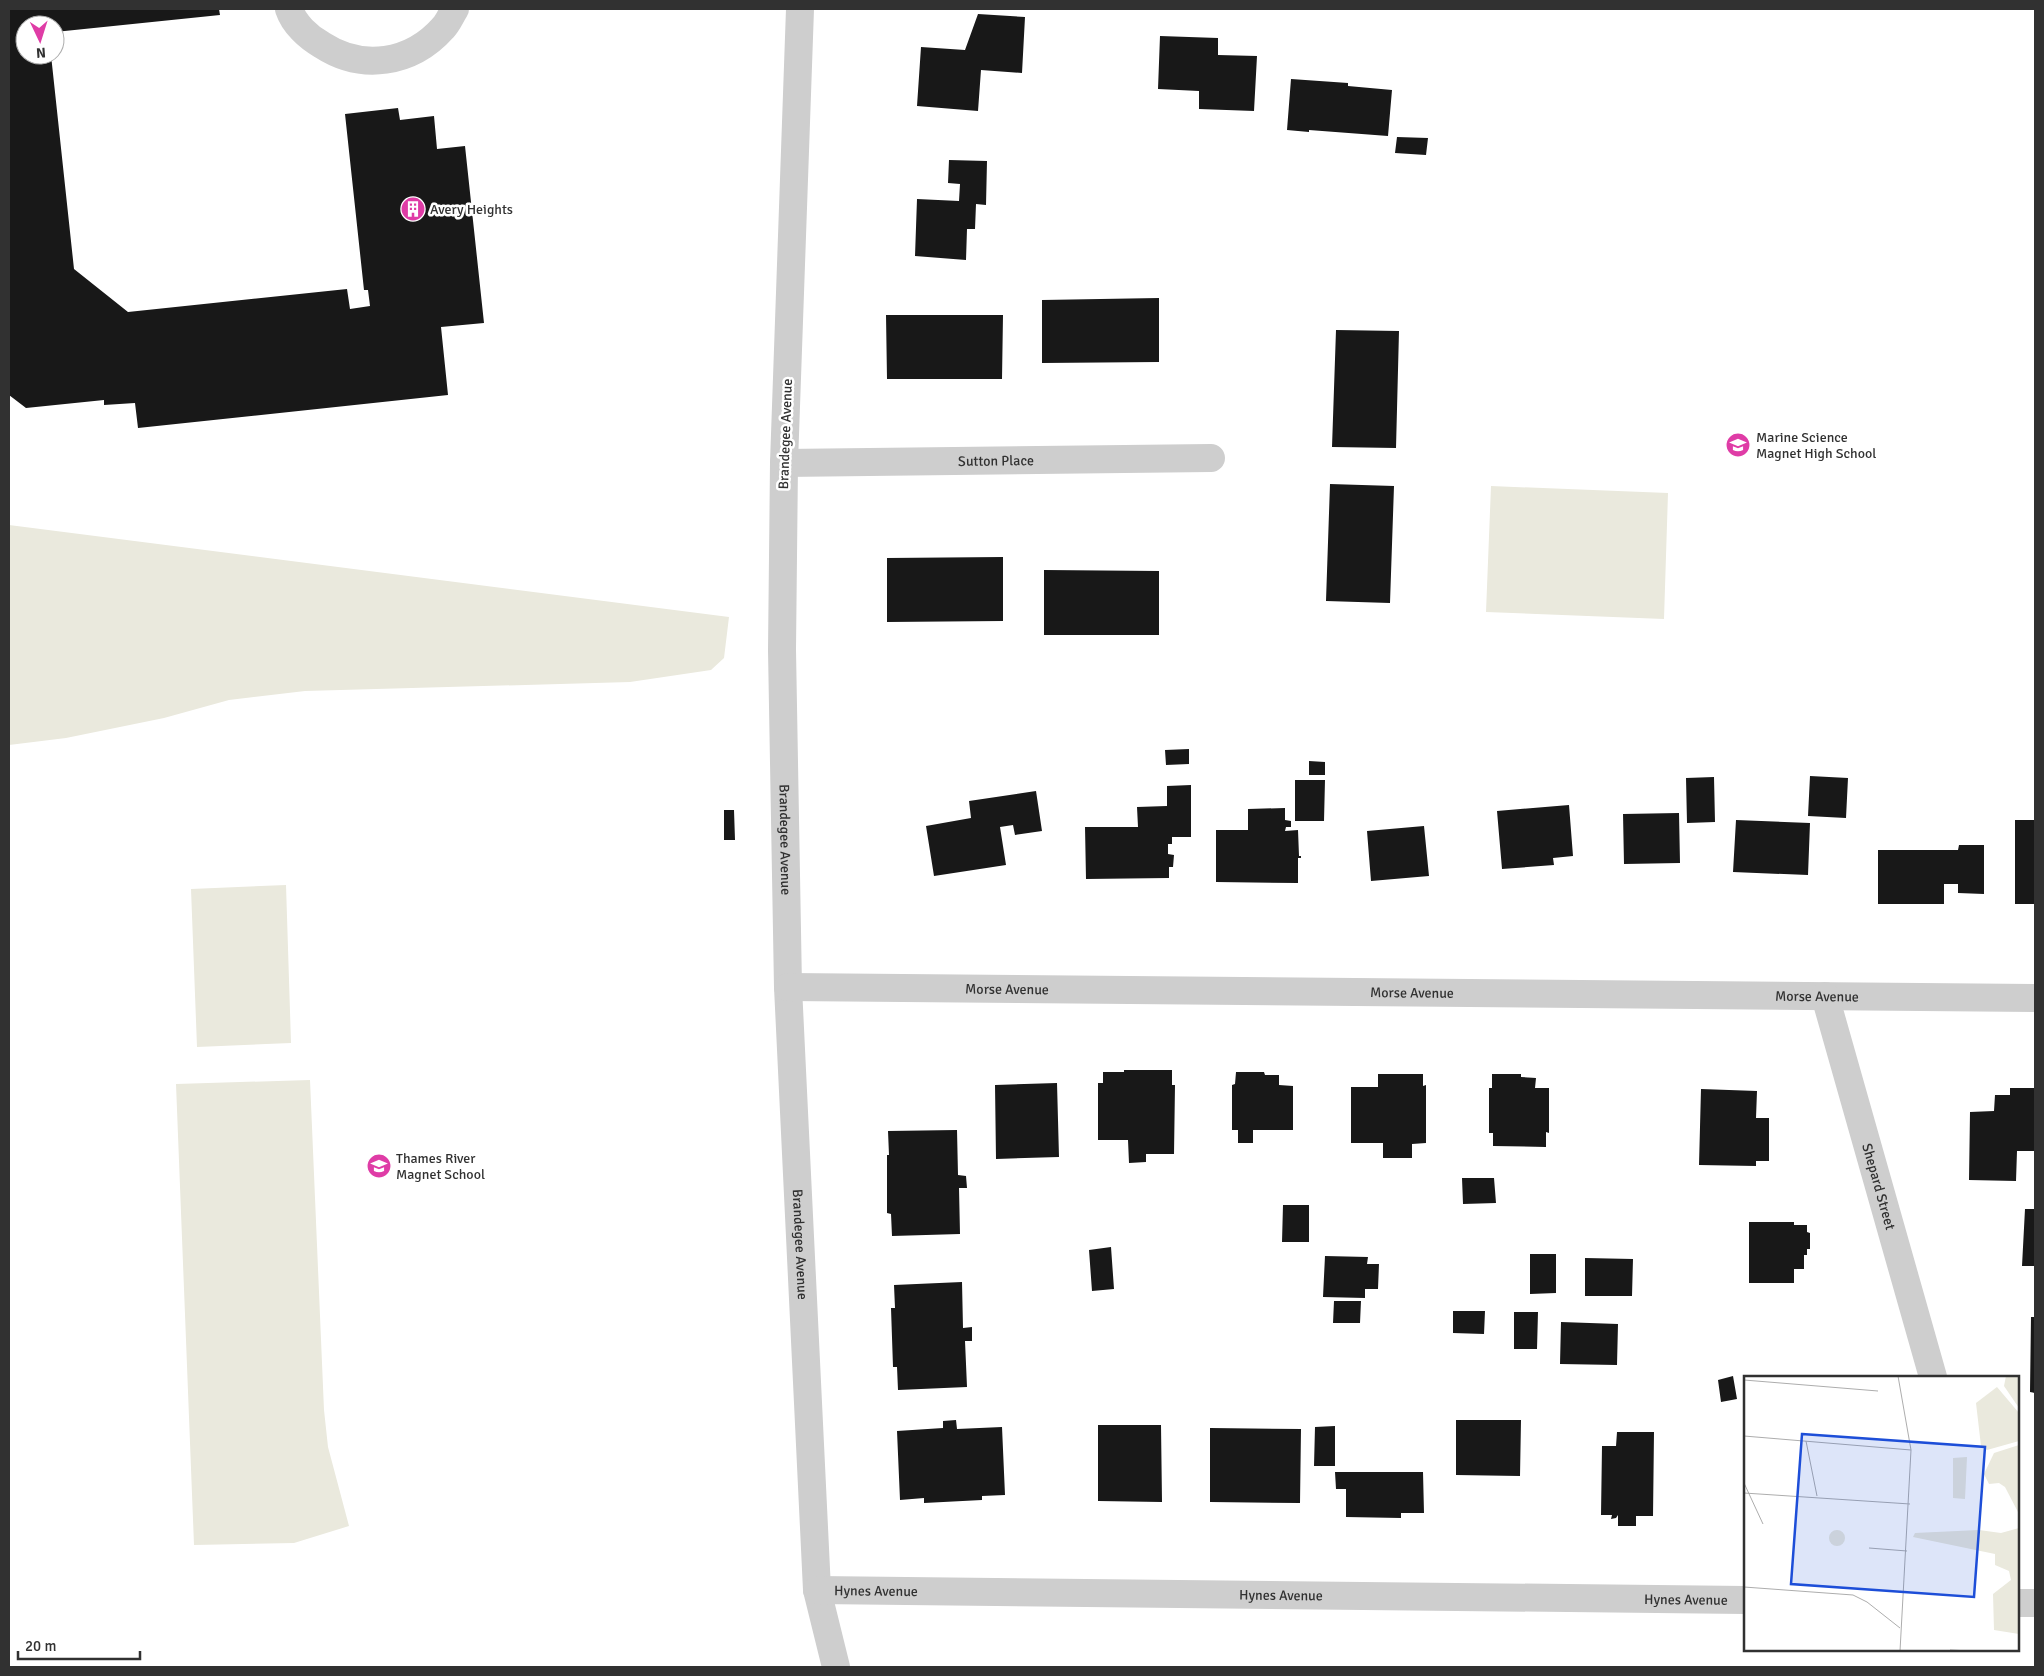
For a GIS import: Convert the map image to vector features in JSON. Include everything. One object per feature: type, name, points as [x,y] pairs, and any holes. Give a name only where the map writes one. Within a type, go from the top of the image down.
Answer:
[{"type":"street","points":[[289,9],[291,15],[310,38],[335,54],[364,61],[394,59],[422,48],[444,28],[455,9]]},
{"type":"street","name":"Brandegee Avenue","points":[[800,9],[784,463],[782,650],[788,987],[817,1590],[836,1667]]},
{"type":"street","name":"Sutton Place","points":[[784,463],[1211,458]]},
{"type":"street","name":"Morse Avenue","points":[[788,987],[2035,998]]},
{"type":"street","name":"Shepard Street","points":[[1825,996],[1933,1376]]},
{"type":"street","name":"Hynes Avenue","points":[[817,1590],[1744,1600]]},
{"type":"street","points":[[2019,1603],[2035,1603]]},
{"type":"shaded area","points":[[1491,486],[1668,493],[1664,619],[1486,612]]},
{"type":"shaded area","points":[[9,525],[729,617],[724,658],[711,670],[630,682],[305,691],[229,700],[164,718],[66,738],[9,745]]},
{"type":"shaded area","points":[[286,885],[291,1043],[197,1047],[191,889]]},
{"type":"shaded area","points":[[310,1080],[324,1410],[328,1447],[349,1526],[294,1543],[194,1545],[176,1084]]},
{"type":"building","name":"Avery Heights","points":[[9,9],[219,9],[220,15],[65,31],[65,15],[15,15],[15,65],[52,65],[74,269],[128,312],[347,289],[350,309],[370,306],[368,290],[364,290],[345,114],[398,108],[400,120],[434,116],[437,149],[465,146],[484,323],[441,327],[448,395],[138,428],[135,403],[104,405],[104,400],[26,408],[9,395]]},
{"type":"building","points":[[978,14],[1025,17],[1022,73],[981,70],[978,111],[917,106],[921,47],[965,50]]},
{"type":"building","points":[[1160,36],[1218,38],[1218,55],[1257,56],[1254,111],[1199,109],[1199,91],[1158,89]]},
{"type":"building","points":[[1291,79],[1348,83],[1348,86],[1392,90],[1388,136],[1287,130]]},
{"type":"building","points":[[1397,137],[1428,138],[1426,155],[1395,153]]},
{"type":"building","points":[[949,160],[987,161],[986,205],[976,204],[975,229],[967,229],[966,260],[915,256],[917,199],[959,201],[960,184],[948,183]]},
{"type":"building","points":[[1159,298],[1159,362],[1042,363],[1042,300]]},
{"type":"building","points":[[886,315],[1003,315],[1002,379],[887,379]]},
{"type":"building","points":[[1336,330],[1399,331],[1396,448],[1332,447]]},
{"type":"building","points":[[1330,484],[1394,486],[1390,603],[1326,601]]},
{"type":"building","points":[[1003,557],[1003,621],[887,622],[887,558]]},
{"type":"building","points":[[1044,570],[1159,571],[1159,635],[1044,635]]},
{"type":"building","points":[[1189,749],[1189,764],[1166,765],[1165,750]]},
{"type":"building","points":[[1309,761],[1325,762],[1325,775],[1309,775]]},
{"type":"building","points":[[1810,776],[1848,778],[1846,818],[1808,816]]},
{"type":"building","points":[[1714,777],[1715,822],[1687,823],[1686,778]]},
{"type":"building","points":[[1295,780],[1325,780],[1324,821],[1295,821]]},
{"type":"building","points":[[1191,785],[1191,837],[1172,837],[1172,844],[1168,844],[1168,854],[1174,855],[1173,867],[1169,867],[1169,878],[1086,879],[1085,827],[1138,827],[1137,807],[1167,806],[1167,786]]},
{"type":"building","points":[[1036,791],[1042,831],[1015,835],[1013,825],[1000,827],[1006,865],[934,876],[926,826],[971,818],[969,801]]},
{"type":"building","points":[[1569,805],[1573,856],[1553,858],[1554,865],[1502,869],[1497,811]]},
{"type":"building","points":[[1285,808],[1285,820],[1291,821],[1291,827],[1286,827],[1285,831],[1298,830],[1299,856],[1301,858],[1298,858],[1298,883],[1216,882],[1216,830],[1248,830],[1248,809]]},
{"type":"building","points":[[724,810],[734,810],[735,840],[724,840]]},
{"type":"building","points":[[1679,813],[1680,863],[1624,864],[1623,814]]},
{"type":"building","points":[[1736,820],[1810,823],[1808,875],[1733,872]]},
{"type":"building","points":[[2015,820],[2035,820],[2035,904],[2015,904]]},
{"type":"building","points":[[1424,826],[1429,876],[1371,881],[1367,831]]},
{"type":"building","points":[[1959,845],[1984,845],[1984,894],[1958,893],[1958,884],[1944,884],[1944,904],[1878,904],[1878,850],[1958,850]]},
{"type":"building","points":[[1124,1070],[1172,1070],[1172,1085],[1175,1085],[1174,1154],[1146,1154],[1146,1162],[1129,1163],[1128,1140],[1098,1140],[1098,1083],[1103,1083],[1103,1072],[1124,1072]]},
{"type":"building","points":[[1236,1072],[1264,1072],[1265,1075],[1279,1075],[1279,1085],[1293,1086],[1293,1130],[1253,1130],[1253,1143],[1238,1143],[1238,1130],[1232,1130],[1232,1085],[1235,1084]]},
{"type":"building","points":[[1378,1074],[1423,1074],[1423,1086],[1426,1085],[1426,1143],[1412,1144],[1412,1158],[1383,1158],[1383,1143],[1351,1143],[1351,1087],[1378,1087]]},
{"type":"building","points":[[1492,1074],[1521,1074],[1521,1077],[1536,1078],[1535,1088],[1549,1088],[1549,1133],[1546,1132],[1546,1147],[1493,1146],[1493,1133],[1489,1133],[1489,1088],[1492,1088]]},
{"type":"building","points":[[1057,1083],[1059,1157],[996,1159],[995,1085]]},
{"type":"building","points":[[2010,1088],[2035,1088],[2035,1151],[2017,1151],[2016,1181],[1969,1180],[1970,1112],[1994,1111],[1995,1095],[2010,1095]]},
{"type":"building","points":[[1701,1089],[1757,1091],[1756,1118],[1769,1118],[1769,1161],[1756,1161],[1756,1166],[1699,1165]]},
{"type":"building","points":[[957,1130],[958,1175],[966,1176],[967,1188],[959,1188],[960,1234],[892,1236],[891,1214],[887,1213],[888,1131]]},
{"type":"building","points":[[1462,1178],[1494,1178],[1496,1203],[1463,1204]]},
{"type":"building","points":[[1283,1205],[1309,1205],[1309,1242],[1282,1242]]},
{"type":"building","points":[[2025,1209],[2035,1209],[2035,1266],[2022,1266]]},
{"type":"building","points":[[1749,1222],[1794,1222],[1794,1225],[1807,1225],[1807,1232],[1810,1233],[1810,1249],[1807,1249],[1807,1255],[1804,1255],[1804,1269],[1794,1269],[1794,1283],[1749,1283]]},
{"type":"building","points":[[1111,1247],[1114,1289],[1092,1291],[1089,1250]]},
{"type":"building","points":[[1530,1254],[1556,1254],[1556,1293],[1530,1294]]},
{"type":"building","points":[[1325,1256],[1368,1257],[1367,1264],[1379,1264],[1378,1289],[1365,1289],[1365,1298],[1323,1297]]},
{"type":"building","points":[[1585,1258],[1633,1259],[1632,1296],[1585,1296]]},
{"type":"building","points":[[962,1282],[963,1328],[972,1327],[972,1341],[965,1341],[967,1387],[898,1390],[897,1367],[893,1367],[891,1308],[895,1308],[894,1285]]},
{"type":"building","points":[[1334,1301],[1361,1301],[1360,1323],[1333,1323]]},
{"type":"building","points":[[1453,1311],[1485,1311],[1484,1334],[1453,1333]]},
{"type":"building","points":[[1514,1312],[1538,1312],[1537,1349],[1514,1349]]},
{"type":"building","points":[[2031,1317],[2035,1317],[2035,1393],[2030,1392]]},
{"type":"building","points":[[1561,1322],[1618,1324],[1617,1365],[1560,1364]]},
{"type":"building","points":[[1733,1376],[1737,1399],[1721,1402],[1718,1380]]},
{"type":"building","points":[[956,1420],[957,1429],[1002,1427],[1005,1495],[982,1496],[982,1500],[924,1503],[924,1498],[900,1500],[897,1431],[943,1428],[943,1421]]},
{"type":"building","points":[[1456,1420],[1521,1420],[1520,1476],[1456,1475]]},
{"type":"building","points":[[1098,1425],[1161,1425],[1162,1502],[1098,1501]]},
{"type":"building","points":[[1335,1426],[1335,1466],[1314,1466],[1315,1427]]},
{"type":"building","points":[[1210,1428],[1301,1429],[1300,1503],[1210,1502]]},
{"type":"building","points":[[1617,1432],[1654,1432],[1653,1516],[1636,1516],[1636,1526],[1618,1526],[1618,1515],[1616,1518],[1611,1519],[1612,1515],[1601,1515],[1602,1446],[1616,1446]]},
{"type":"building","points":[[1335,1472],[1423,1472],[1424,1513],[1401,1513],[1401,1518],[1346,1517],[1346,1489],[1336,1489]]},
{"type":"place","name":"Avery Heights","points":[[413,209]]},
{"type":"place","name":"Marine Science Magnet High School","points":[[1738,445]]},
{"type":"place","name":"Thames River Magnet School","points":[[379,1166]]}]
